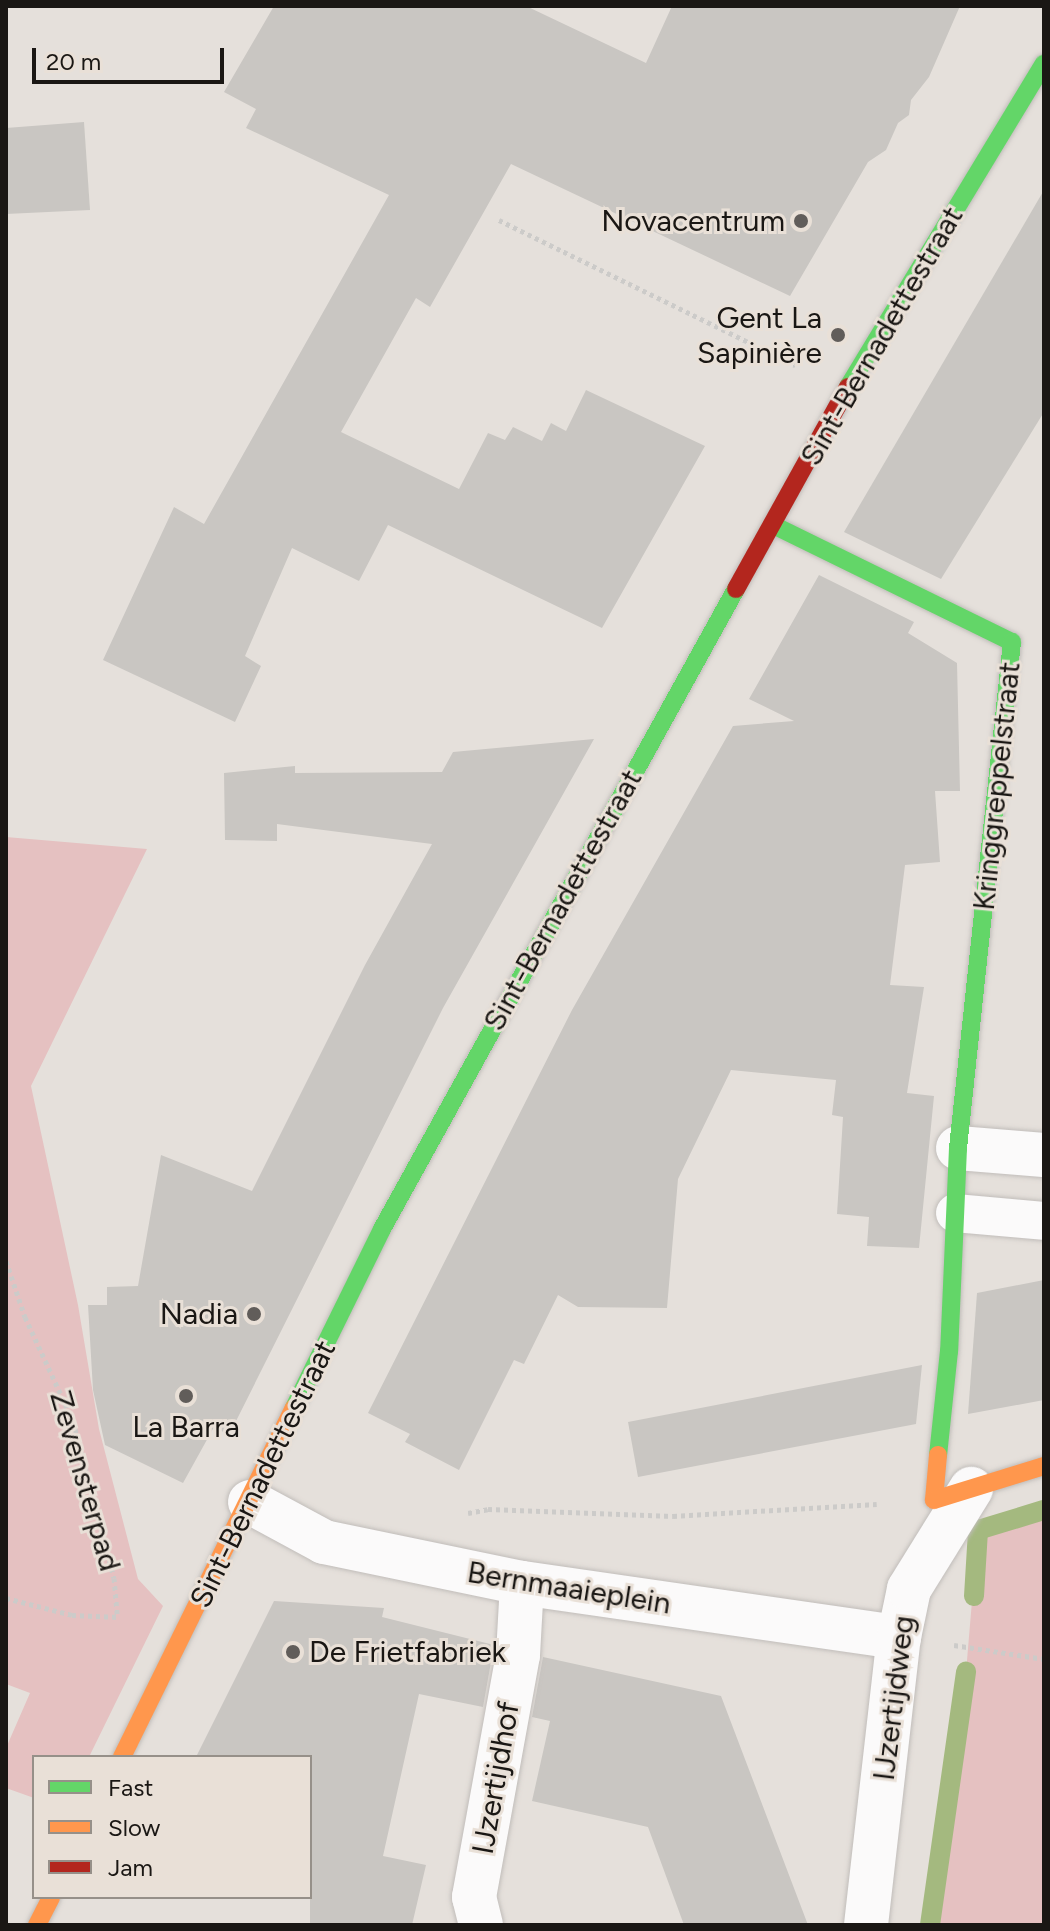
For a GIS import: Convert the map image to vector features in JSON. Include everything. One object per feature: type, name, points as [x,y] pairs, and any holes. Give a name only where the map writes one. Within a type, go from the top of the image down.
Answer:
[{"type":"street","name":"Sint-Bernadettestraat","points":[[123,1755],[382,1229],[846,390],[1044,64]]},
{"type":"street","name":"Kringgreppelstraat","points":[[773,525],[1012,642],[958,1148],[949,1351],[953,1495]]},
{"type":"street","points":[[958,1148],[1044,1155]]},
{"type":"street","points":[[953,1495],[1044,1466]]},
{"type":"street","name":"IJzertijdweg","points":[[866,1925],[899,1637],[909,1589],[953,1495]]},
{"type":"street","name":"Bernmaaieplein","points":[[250,1502],[324,1542],[522,1583],[899,1637]]},
{"type":"street","name":"IJzertijdhof","points":[[481,1925],[474,1897],[518,1655],[522,1583]]},
{"type":"street","points":[[37,1925],[50,1899]]},
{"type":"lane","points":[[955,1213],[1044,1221]]},
{"type":"path","points":[[499,220],[846,390]]},
{"type":"path","name":"Zevensterpad","points":[[6,1261],[25,1317],[73,1421],[114,1578],[117,1616],[72,1615],[6,1598]]},
{"type":"path","points":[[459,1515],[488,1509],[673,1516],[953,1495]]},
{"type":"path","points":[[899,1637],[1044,1659]]},
{"type":"shaded area","points":[[6,837],[147,849],[31,1086],[78,1305],[99,1429],[138,1579],[163,1606],[90,1755],[32,1755],[32,1797],[6,1788],[6,1748],[30,1693],[6,1684]]},
{"type":"shaded area","points":[[1044,1505],[1044,1925],[930,1925],[966,1672],[978,1530]]},
{"type":"building","points":[[274,6],[526,6],[646,63],[672,6],[960,6],[929,77],[911,100],[909,115],[898,123],[886,150],[868,162],[790,296],[511,164],[430,307],[416,298],[341,432],[459,489],[488,433],[505,440],[513,427],[542,441],[551,423],[566,431],[586,390],[705,446],[602,628],[388,525],[359,581],[292,548],[245,656],[261,666],[235,722],[103,660],[174,507],[204,524],[389,195],[246,128],[256,109],[224,92]]},
{"type":"building","points":[[84,122],[90,210],[6,214],[6,128]]},
{"type":"building","points":[[1044,190],[1044,412],[941,579],[844,532]]},
{"type":"building","points":[[819,575],[914,622],[908,633],[957,663],[960,791],[935,791],[940,862],[905,865],[890,985],[924,987],[907,1093],[934,1096],[919,1248],[867,1246],[869,1217],[837,1214],[843,1117],[832,1115],[836,1080],[731,1070],[678,1179],[667,1308],[578,1307],[558,1295],[524,1364],[514,1360],[459,1470],[405,1442],[410,1434],[368,1413],[572,1010],[733,726],[794,721],[749,699]]},
{"type":"building","points":[[594,739],[443,1008],[229,1435],[214,1427],[183,1483],[105,1445],[93,1390],[88,1305],[107,1305],[107,1287],[138,1286],[161,1155],[252,1191],[365,965],[432,844],[277,824],[277,841],[225,840],[224,773],[295,766],[295,773],[442,772],[453,752]]},
{"type":"building","points":[[1044,1280],[1044,1400],[968,1414],[977,1293]]},
{"type":"building","points":[[922,1365],[916,1424],[638,1477],[628,1422]]},
{"type":"building","points":[[274,1601],[384,1608],[382,1617],[494,1645],[483,1707],[419,1694],[383,1856],[426,1865],[412,1925],[310,1925],[312,1755],[197,1755]]},
{"type":"building","points":[[543,1657],[721,1696],[808,1925],[684,1925],[648,1827],[532,1801],[550,1721],[532,1717]]},
{"type":"waterway","points":[[974,1596],[978,1530],[1044,1510]]},
{"type":"waterway","points":[[930,1925],[966,1672]]},
{"type":"traffic: fast","points":[[848,387],[1044,64]]},
{"type":"traffic: fast","points":[[773,525],[1012,642],[958,1148],[949,1351],[938,1455]]},
{"type":"traffic: fast","points":[[294,1408],[382,1229],[736,589]]},
{"type":"traffic: slow","points":[[123,1755],[294,1408]]},
{"type":"traffic: slow","points":[[938,1455],[934,1500],[1044,1466]]},
{"type":"traffic: slow","points":[[37,1925],[50,1899]]},
{"type":"traffic: jam","points":[[736,589],[848,387]]},
{"type":"place","name":"Novacentrum","points":[[801,221]]},
{"type":"place","name":"Gent La Sapinière","points":[[838,335]]},
{"type":"place","name":"Nadia","points":[[254,1314]]},
{"type":"place","name":"La Barra","points":[[186,1396]]},
{"type":"place","name":"De Frietfabriek","points":[[293,1652]]}]
